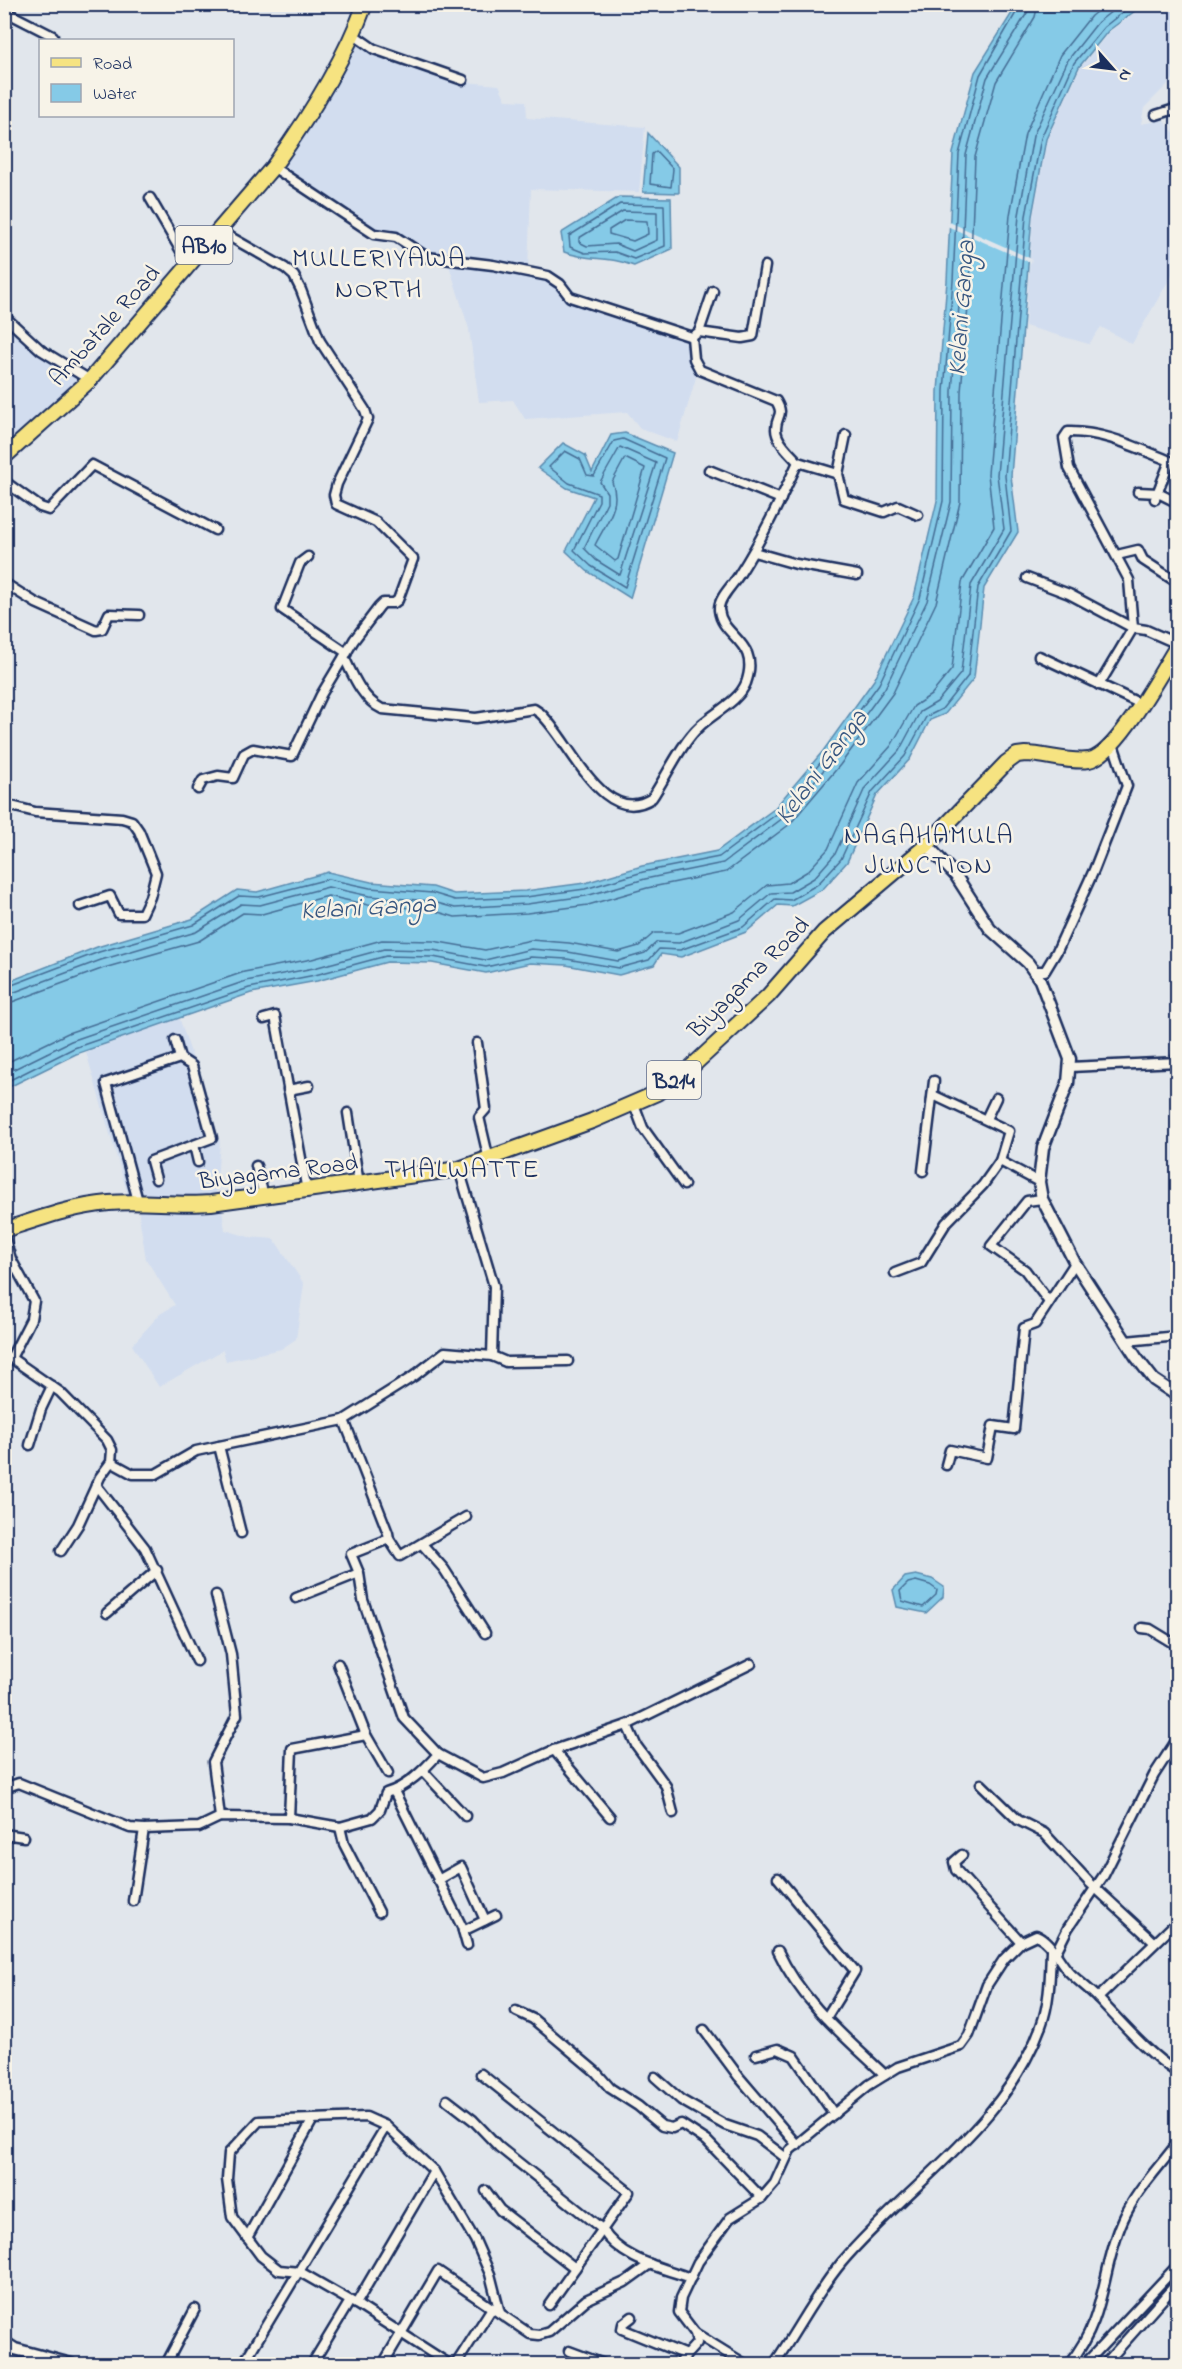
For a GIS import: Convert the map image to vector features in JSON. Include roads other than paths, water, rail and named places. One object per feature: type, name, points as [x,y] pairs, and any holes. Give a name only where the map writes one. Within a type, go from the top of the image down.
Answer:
[{"type":"main road","name":"Ambatale Road","points":[[4,457],[90,380],[273,166],[291,141],[354,35],[365,4]]},
{"type":"main road","name":"Biyagama Road","points":[[4,1230],[83,1206],[138,1201],[180,1205],[307,1191],[459,1169],[489,1160],[657,1093],[688,1070],[768,996],[839,917],[927,845],[996,772],[1017,755],[1034,754],[1087,760],[1106,752],[1141,704],[1177,648]]},
{"type":"street","points":[[4,11],[53,36]]},
{"type":"street","points":[[354,35],[389,56],[463,80]]},
{"type":"street","points":[[1156,115],[1178,108]]},
{"type":"street","points":[[273,166],[374,234],[396,237],[428,257],[493,265],[548,276],[560,284],[570,297],[695,334],[753,336],[765,266]]},
{"type":"street","points":[[150,198],[188,263]]},
{"type":"street","points":[[198,789],[203,780],[218,776],[233,778],[244,754],[253,749],[292,756],[312,711],[378,607],[383,603],[394,603],[398,600],[413,559],[376,522],[336,504],[334,495],[337,484],[368,419],[365,410],[320,341],[294,276],[285,268],[218,230]]},
{"type":"street","points":[[713,291],[695,334],[694,359],[700,369],[776,401],[781,415],[776,429],[781,442],[798,462],[838,474]]},
{"type":"street","points":[[4,316],[40,350],[90,380]]},
{"type":"street","points":[[1098,686],[1133,628],[1129,580],[1069,468],[1064,438],[1068,432],[1082,431],[1114,438],[1170,461],[1156,496]]},
{"type":"street","points":[[846,435],[838,474],[844,499],[884,512],[898,506],[918,515]]},
{"type":"street","points":[[308,557],[300,563],[282,609],[346,655],[366,697],[372,704],[382,709],[476,718],[534,710],[540,713],[604,793],[629,806],[641,805],[652,798],[695,730],[735,698],[745,685],[750,669],[748,655],[719,610],[721,601],[754,552],[798,462]]},
{"type":"street","points":[[4,482],[40,507],[49,510],[92,465],[215,530]]},
{"type":"street","points":[[709,470],[781,499]]},
{"type":"street","points":[[1138,492],[1178,503]]},
{"type":"street","points":[[1117,555],[1138,550],[1143,560],[1172,579],[1178,577]]},
{"type":"street","points":[[754,552],[796,564],[857,575]]},
{"type":"street","points":[[1026,578],[1068,594],[1133,628],[1146,630],[1177,648]]},
{"type":"street","points":[[4,583],[36,603],[96,630],[102,629],[109,614],[114,612],[139,615]]},
{"type":"street","points":[[1039,656],[1098,686],[1141,704]]},
{"type":"street","points":[[1034,971],[1045,971],[1057,951],[1118,812],[1127,786],[1113,744]]},
{"type":"street","points":[[4,804],[35,813],[122,818],[132,821],[139,831],[156,873],[150,897],[141,914],[119,914],[110,896],[80,906]]},
{"type":"street","points":[[927,845],[956,876],[990,929],[1034,971],[1068,1048],[1070,1067],[1063,1101],[1043,1148],[1039,1182],[1042,1199],[1076,1263],[1150,1376],[1178,1396]]},
{"type":"street","points":[[264,1018],[274,1016],[307,1191]]},
{"type":"street","points":[[156,1179],[151,1161],[212,1138],[192,1066],[180,1058],[175,1040]]},
{"type":"street","points":[[477,1043],[486,1109],[479,1117],[489,1160]]},
{"type":"street","points":[[138,1201],[106,1083],[180,1058]]},
{"type":"street","points":[[1070,1067],[1177,1059],[1178,1078]]},
{"type":"street","points":[[923,1172],[934,1081]]},
{"type":"street","points":[[288,1090],[309,1086]]},
{"type":"street","points":[[896,1273],[921,1263],[946,1223],[983,1185],[1000,1161],[1010,1132],[933,1095]]},
{"type":"street","points":[[986,1119],[996,1098]]},
{"type":"street","points":[[634,1104],[643,1128],[684,1185]]},
{"type":"street","points":[[348,1113],[359,1184]]},
{"type":"street","points":[[194,1145],[198,1162]]},
{"type":"street","points":[[1000,1161],[1039,1182]]},
{"type":"street","points":[[256,1166],[264,1196]]},
{"type":"street","points":[[459,1169],[494,1286],[492,1356]]},
{"type":"street","points":[[1042,1199],[1027,1201],[991,1246],[1025,1270],[1049,1302]]},
{"type":"street","points":[[4,1236],[10,1259],[34,1301],[31,1319],[11,1358],[52,1386],[107,1440],[112,1450],[111,1462],[96,1485],[78,1525],[62,1551]]},
{"type":"street","points":[[946,1466],[950,1450],[987,1458],[993,1426],[1014,1429],[1024,1328],[1035,1324],[1076,1263]]},
{"type":"street","points":[[1126,1341],[1178,1336]]},
{"type":"street","points":[[111,1462],[128,1472],[156,1474],[196,1451],[344,1420],[406,1382],[445,1352],[492,1356],[507,1362],[568,1361]]},
{"type":"street","points":[[30,1445],[41,1409],[52,1386]]},
{"type":"street","points":[[344,1420],[389,1539],[400,1556],[466,1517]]},
{"type":"street","points":[[219,1446],[241,1533]]},
{"type":"street","points":[[96,1485],[145,1548],[197,1661]]},
{"type":"street","points":[[389,1539],[351,1554],[359,1573],[363,1600],[404,1718],[438,1754],[483,1778],[503,1773],[554,1750],[627,1725],[751,1664]]},
{"type":"street","points":[[422,1544],[444,1569],[485,1633]]},
{"type":"street","points":[[107,1613],[157,1570]]},
{"type":"street","points":[[296,1598],[359,1573]]},
{"type":"street","points":[[216,1595],[231,1654],[237,1715],[213,1762],[220,1817]]},
{"type":"street","points":[[1142,1628],[1149,1629],[1178,1646]]},
{"type":"street","points":[[338,1664],[366,1735],[388,1773]]},
{"type":"street","points":[[627,1725],[636,1745],[666,1786],[673,1813]]},
{"type":"street","points":[[289,1818],[292,1749],[366,1735]]},
{"type":"street","points":[[774,2364],[841,2264],[961,2144],[1005,2093],[1026,2060],[1042,2025],[1050,1991],[1053,1952],[1096,1888],[1154,1775],[1178,1738]]},
{"type":"street","points":[[554,1750],[610,1817]]},
{"type":"street","points":[[4,1788],[19,1783],[130,1828],[199,1827],[220,1817],[289,1818],[340,1827],[372,1818],[380,1810],[386,1792],[394,1791],[423,1771],[438,1754]]},
{"type":"street","points":[[423,1771],[465,1816]]},
{"type":"street","points":[[981,1784],[1018,1820],[1044,1833],[1096,1888],[1154,1942]]},
{"type":"street","points":[[394,1791],[464,1931],[467,1945]]},
{"type":"street","points":[[340,1827],[344,1844],[379,1912]]},
{"type":"street","points":[[133,1901],[144,1829]]},
{"type":"street","points":[[4,1834],[24,1837]]},
{"type":"street","points":[[962,1855],[954,1862],[956,1870],[1021,1942]]},
{"type":"street","points":[[438,1880],[461,1867],[484,1920]]},
{"type":"street","points":[[778,1878],[855,1971],[826,2018]]},
{"type":"street","points":[[464,1931],[496,1915]]},
{"type":"street","points":[[1098,1998],[1178,1921]]},
{"type":"street","points":[[678,2364],[698,2343],[695,2333],[679,2312],[681,2298],[698,2262],[730,2218],[762,2198],[776,2183],[786,2158],[797,2145],[885,2075],[909,2063],[961,2046],[969,2035],[987,1985],[1004,1959],[1021,1942],[1036,1935],[1045,1939],[1071,1974],[1098,1998],[1116,2020],[1159,2060],[1178,2073]]},
{"type":"street","points":[[778,1951],[788,1972],[826,2018],[885,2075]]},
{"type":"street","points":[[516,2011],[533,2019],[596,2072],[610,2088],[638,2106],[662,2126],[672,2128],[681,2124],[707,2141],[762,2198]]},
{"type":"street","points":[[704,2030],[739,2077],[797,2145]]},
{"type":"street","points":[[756,2055],[778,2049],[794,2056],[834,2114]]},
{"type":"street","points":[[481,2074],[629,2192],[549,2305]]},
{"type":"street","points":[[655,2077],[681,2100],[725,2125],[757,2136],[786,2158]]},
{"type":"street","points":[[447,2100],[473,2120],[499,2147],[602,2229],[610,2242],[624,2252],[650,2264],[691,2278]]},
{"type":"street","points":[[448,2364],[353,2302],[300,2272],[279,2270],[261,2256],[247,2238],[232,2217],[227,2179],[229,2153],[259,2121],[312,2121],[366,2117],[386,2126],[434,2171],[475,2240],[490,2274],[496,2311],[456,2364]]},
{"type":"street","points":[[247,2238],[312,2121]]},
{"type":"street","points":[[243,2364],[386,2126]]},
{"type":"street","points":[[1069,2364],[1085,2345],[1094,2326],[1122,2221],[1144,2183],[1178,2142]]},
{"type":"street","points":[[312,2364],[434,2171]]},
{"type":"street","points":[[486,2191],[500,2211],[574,2268]]},
{"type":"street","points":[[382,2364],[438,2271],[530,2334],[539,2335],[557,2326],[586,2300],[625,2282],[650,2264]]},
{"type":"street","points":[[1085,2364],[1178,2265]]},
{"type":"street","points":[[1105,2364],[1178,2282]]},
{"type":"street","points":[[165,2364],[195,2309]]},
{"type":"street","points":[[632,2317],[622,2329],[686,2355]]},
{"type":"street","points":[[695,2333],[745,2364]]},
{"type":"street","points":[[4,2342],[15,2349],[71,2364]]},
{"type":"street","points":[[568,2351],[604,2364]]},
{"type":"water","name":"Kelani Ganga","points":[[1017,5],[1143,5],[1108,31],[1079,67],[1046,139],[1032,216],[1011,476],[1018,532],[984,588],[974,678],[945,714],[930,720],[910,759],[877,795],[847,862],[823,889],[792,906],[778,905],[746,932],[681,957],[661,954],[654,965],[619,975],[566,965],[530,963],[486,973],[432,963],[387,962],[317,981],[251,993],[76,1054],[5,1089],[5,983],[97,947],[192,919],[237,890],[257,892],[328,872],[371,882],[433,887],[454,894],[525,891],[585,883],[642,866],[717,851],[774,809],[823,751],[874,680],[914,597],[937,501],[938,391],[947,281],[953,153],[975,72]]},
{"type":"water","points":[[648,133],[679,167],[679,193],[643,192]]},
{"type":"water","points":[[619,197],[671,198],[672,249],[634,266],[564,252],[561,233]]},
{"type":"water","points":[[625,433],[673,453],[630,598],[587,571],[566,551],[594,497],[567,488],[538,468],[563,443],[585,455],[592,472],[611,435]]},
{"type":"water","points":[[916,1575],[932,1579],[944,1587],[943,1597],[926,1613],[897,1607],[893,1590],[905,1577]]},
{"type":"district","name":"MULLERIYAWA NORTH","points":[[379,272]]},
{"type":"district","name":"NAGAHAMULA JUNCTION","points":[[929,849]]},
{"type":"district","name":"THALWATTE","points":[[462,1168]]}]
